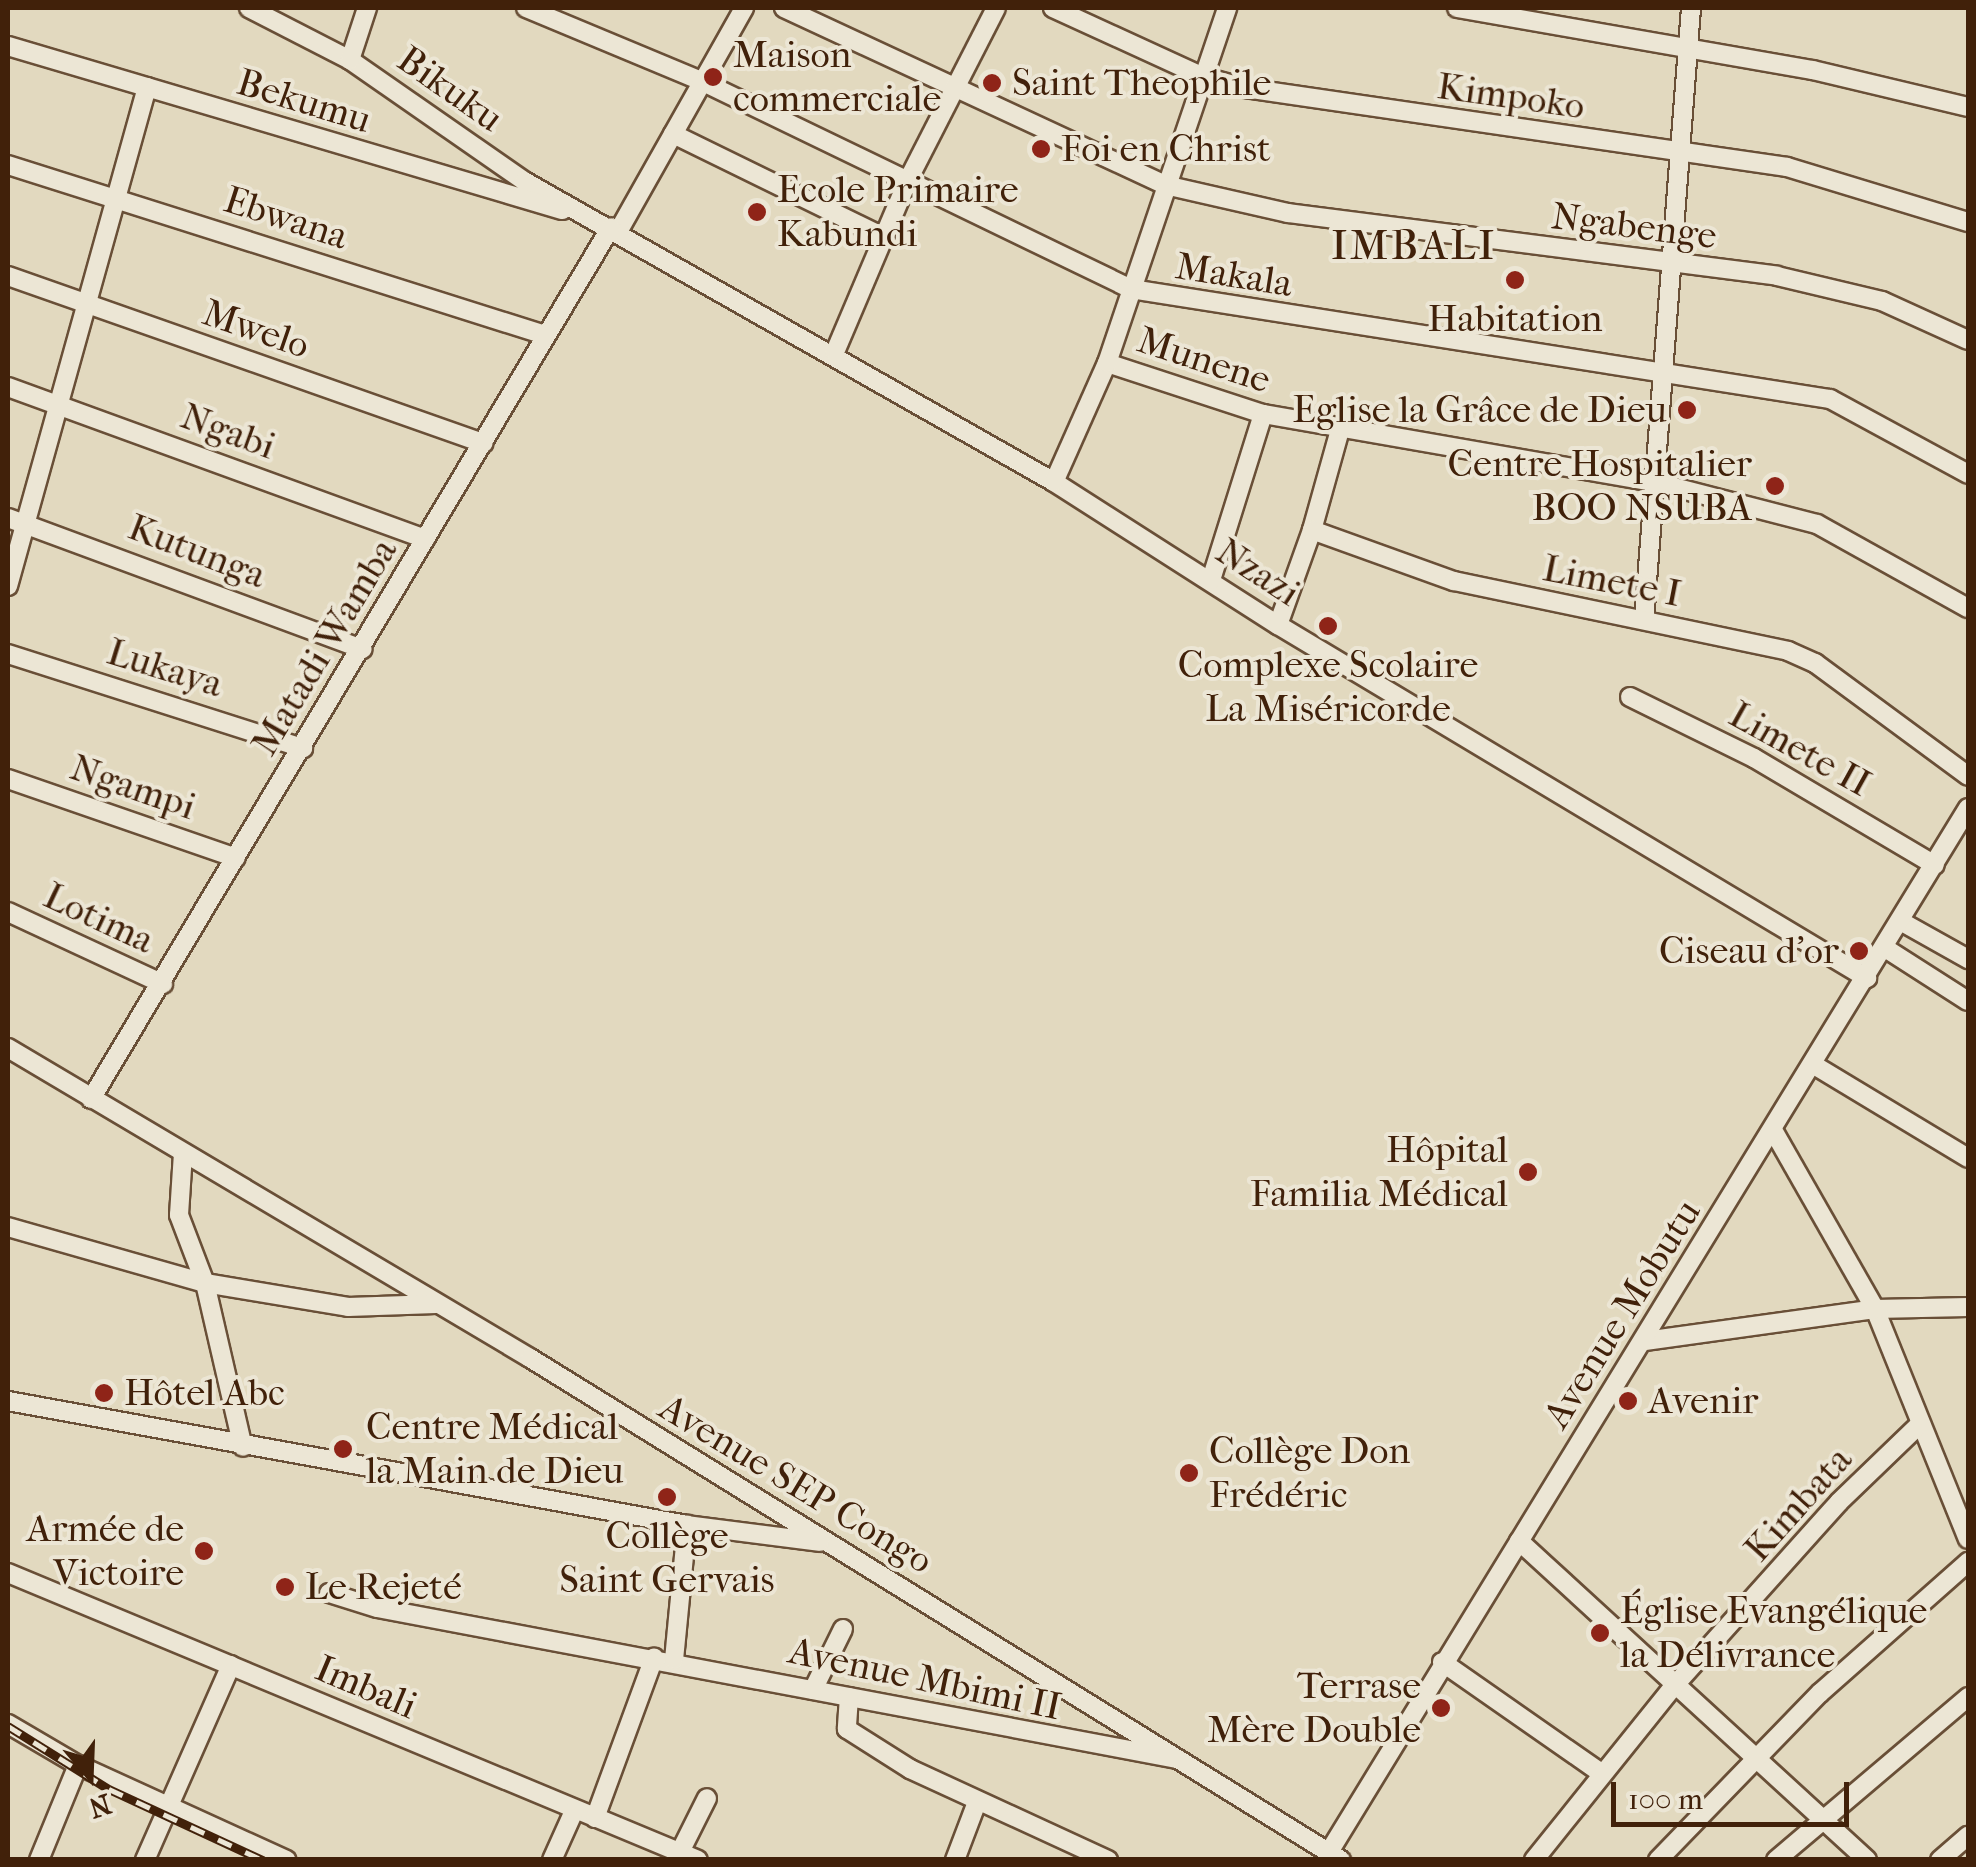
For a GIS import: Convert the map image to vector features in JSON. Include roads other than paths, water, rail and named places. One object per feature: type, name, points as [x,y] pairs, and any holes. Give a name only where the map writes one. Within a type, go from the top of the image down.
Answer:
[{"type":"street","name":"Bikuku","points":[[250,8],[350,60],[582,215],[615,228]]},
{"type":"street","points":[[350,60],[368,8]]},
{"type":"street","name":"Makala","points":[[526,8],[700,81],[1130,290],[1238,311],[1667,370],[1830,398],[1968,474]]},
{"type":"street","name":"Matadi Wamba","points":[[91,1099],[363,649],[544,335],[673,134],[744,8]]},
{"type":"street","name":"Ngabenge","points":[[784,8],[1165,185],[1288,213],[1673,264],[1861,294],[1968,340]]},
{"type":"street","points":[[835,352],[907,182],[996,8]]},
{"type":"street","name":"Kimpoko","points":[[1053,8],[1204,77],[1372,111],[1840,179],[1968,222]]},
{"type":"street","points":[[1054,482],[1107,362],[1227,8]]},
{"type":"street","points":[[1458,8],[1690,48],[1968,107]]},
{"type":"street","points":[[1644,620],[1667,370],[1692,8]]},
{"type":"street","name":"Bekumu","points":[[8,46],[582,215]]},
{"type":"street","points":[[8,586],[62,407],[147,87]]},
{"type":"street","points":[[673,134],[883,237]]},
{"type":"street","name":"Ebwana","points":[[8,165],[544,335]]},
{"type":"street","name":"Nzazi","points":[[615,228],[1054,482],[1278,625],[1867,978]]},
{"type":"street","name":"Mwelo","points":[[8,276],[483,443]]},
{"type":"street","name":"Munene","points":[[1107,362],[1263,414],[1658,483],[1832,528],[1968,608]]},
{"type":"street","name":"Ngabi","points":[[8,387],[425,540]]},
{"type":"street","points":[[1211,580],[1263,414]]},
{"type":"street","points":[[1278,625],[1312,530],[1340,430]]},
{"type":"street","name":"Kutunga","points":[[8,518],[363,649]]},
{"type":"street","name":"Limete I","points":[[1312,530],[1454,582],[1803,656],[1968,776]]},
{"type":"street","name":"Lukaya","points":[[8,654],[302,748]]},
{"type":"street","name":"Limete II","points":[[1630,697],[1754,758],[1935,865]]},
{"type":"street","name":"Ngampi","points":[[8,779],[236,858]]},
{"type":"street","name":"Avenue Mobutu","points":[[1335,1856],[1442,1662],[1645,1341],[1968,808]]},
{"type":"street","name":"Lotima","points":[[8,912],[164,984]]},
{"type":"street","points":[[1902,922],[1968,958]]},
{"type":"street","points":[[1886,948],[1968,1000]]},
{"type":"street","name":"Avenue SEP Congo","points":[[8,1048],[436,1304],[1335,1856]]},
{"type":"street","points":[[1814,1065],[1968,1158]]},
{"type":"street","points":[[1773,1130],[1875,1309],[1968,1538]]},
{"type":"street","points":[[184,1153],[179,1215],[205,1282],[243,1447]]},
{"type":"street","points":[[8,1227],[205,1282],[348,1307],[436,1304]]},
{"type":"street","points":[[1645,1341],[1875,1309],[1968,1307]]},
{"type":"street","points":[[8,1401],[243,1447],[687,1525],[826,1542]]},
{"type":"street","name":"Kimbata","points":[[1534,1860],[1674,1686],[1839,1502],[1920,1424]]},
{"type":"street","points":[[674,1660],[687,1525]]},
{"type":"street","points":[[1519,1540],[1753,1760],[1867,1860]]},
{"type":"street","points":[[1658,1860],[1753,1760],[1891,1626],[1968,1562]]},
{"type":"street","name":"Imbali","points":[[8,1573],[689,1856]]},
{"type":"street","name":"Avenue Mbimi II","points":[[329,1593],[376,1608],[674,1660],[1183,1760]]},
{"type":"street","points":[[813,1690],[843,1630]]},
{"type":"street","points":[[596,1818],[654,1658]]},
{"type":"street","points":[[1442,1662],[1602,1773]]},
{"type":"street","points":[[145,1860],[231,1665]]},
{"type":"street","points":[[849,1697],[846,1729],[977,1802],[1108,1860]]},
{"type":"street","points":[[1776,1860],[1968,1697]]},
{"type":"street","points":[[8,1724],[78,1765],[167,1804],[254,1853],[286,1860]]},
{"type":"street","points":[[39,1860],[78,1765]]},
{"type":"street","points":[[689,1856],[707,1798]]},
{"type":"street","points":[[955,1860],[977,1802]]},
{"type":"street","points":[[552,1860],[574,1811]]},
{"type":"street","points":[[1940,1860],[1968,1836]]},
{"type":"railway","points":[[8,1726],[109,1789],[263,1860]]},
{"type":"place","name":"Maison commerciale","points":[[713,77]]},
{"type":"place","name":"Saint Theophile","points":[[992,83]]},
{"type":"place","name":"Foi en Christ","points":[[1041,149]]},
{"type":"place","name":"Ecole Primaire Kabundi","points":[[757,212]]},
{"type":"place","name":"Habitation","points":[[1515,280]]},
{"type":"place","name":"Eglise la Grâce de Dieu","points":[[1687,410]]},
{"type":"place","name":"Centre Hospitalier BOO NSUBA","points":[[1775,486]]},
{"type":"place","name":"Complexe Scolaire La Miséricorde","points":[[1328,626]]},
{"type":"place","name":"Ciseau d'or","points":[[1859,951]]},
{"type":"place","name":"Hôpital Familia Médical","points":[[1528,1172]]},
{"type":"place","name":"Hôtel Abc","points":[[104,1393]]},
{"type":"place","name":"Avenir","points":[[1628,1401]]},
{"type":"place","name":"Centre Médical la Main de Dieu","points":[[343,1449]]},
{"type":"place","name":"Collège Don Frédéric","points":[[1189,1473]]},
{"type":"place","name":"Collège Saint Gervais","points":[[667,1497]]},
{"type":"place","name":"Armée de Victoire","points":[[204,1551]]},
{"type":"place","name":"Le Rejeté","points":[[285,1587]]},
{"type":"place","name":"Église Evangélique la Délivrance","points":[[1600,1633]]},
{"type":"place","name":"Terrase Mère Double","points":[[1441,1708]]},
{"type":"district","name":"IMBALI","points":[[1414,246]]}]
